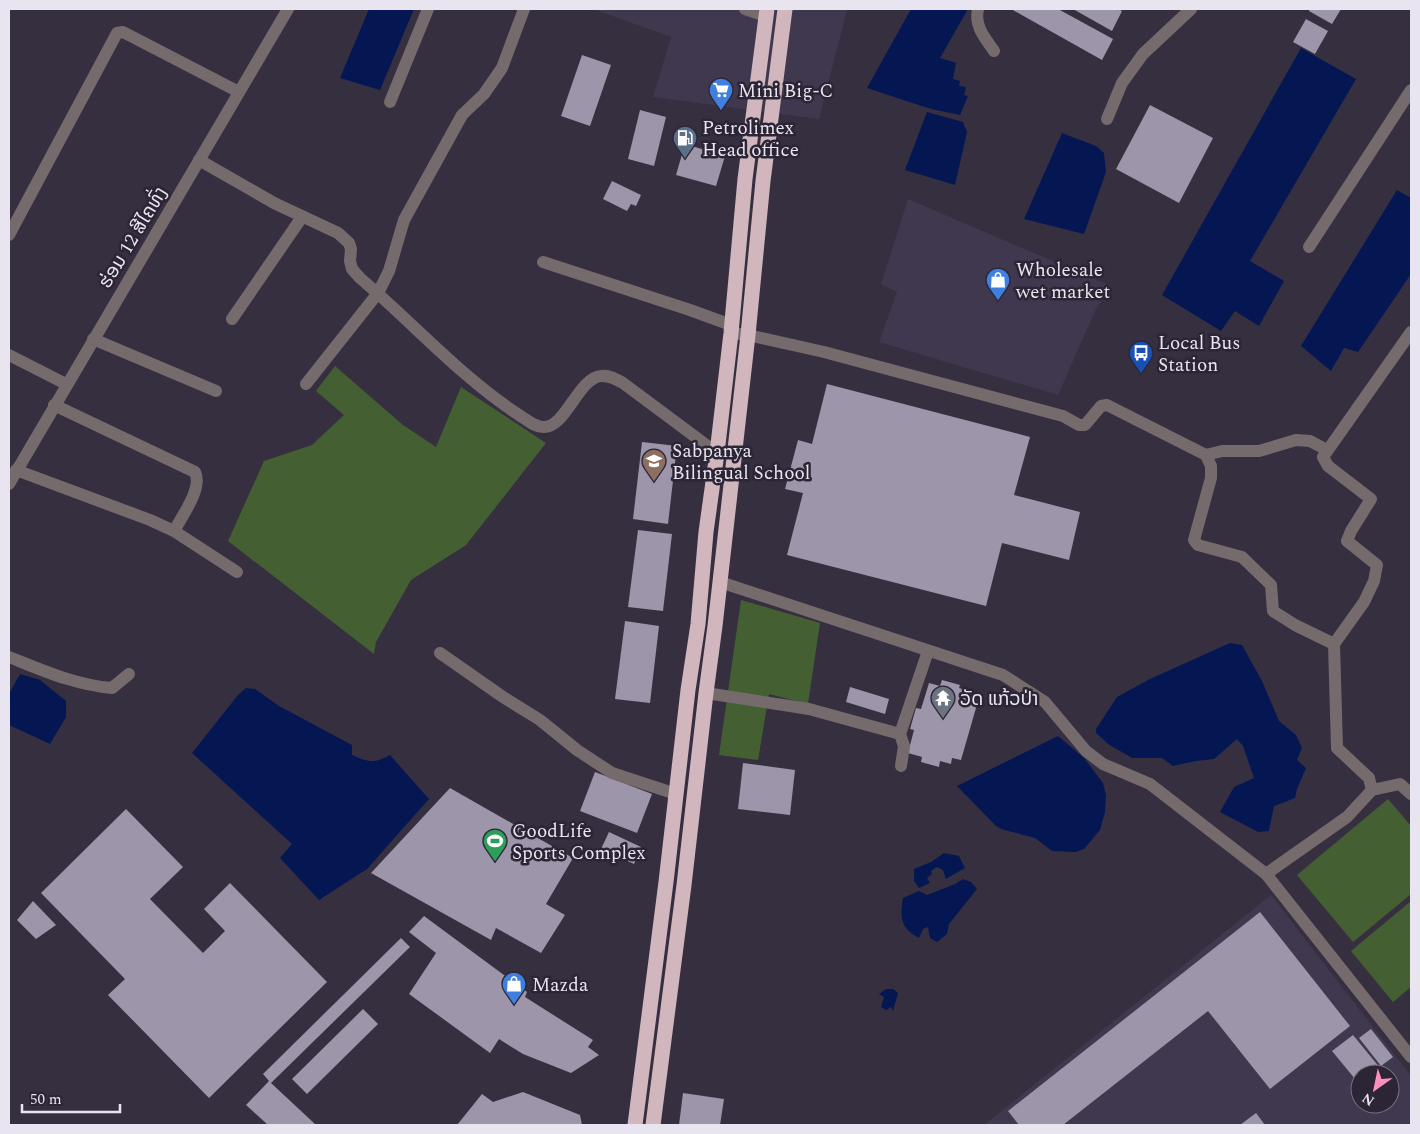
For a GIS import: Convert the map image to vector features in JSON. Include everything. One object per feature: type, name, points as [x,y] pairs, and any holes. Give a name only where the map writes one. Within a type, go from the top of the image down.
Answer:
[{"type":"highway","points":[[653,1125],[720,582],[748,336],[763,181],[785,9]]},
{"type":"highway","points":[[635,1125],[698,624],[706,532],[718,453],[746,171],[766,12]]},
{"type":"street","name":"ຮ່ອມ 12 ສີໄຄທົ່ງ","points":[[9,484],[288,9]]},
{"type":"street","points":[[390,102],[428,9]]},
{"type":"street","points":[[306,384],[378,293],[389,271],[404,220],[462,115],[484,94],[502,68],[524,9]]},
{"type":"street","points":[[745,9],[766,12]]},
{"type":"street","points":[[978,9],[976,18],[981,32],[994,51]]},
{"type":"street","points":[[1107,120],[1122,83],[1143,54],[1191,9]]},
{"type":"street","points":[[9,235],[117,33],[123,32],[239,92]]},
{"type":"street","points":[[1308,247],[1411,90]]},
{"type":"street","points":[[199,160],[274,203],[338,233],[349,243],[352,269],[360,278],[492,397],[534,425],[544,427],[554,424],[588,383],[600,375],[610,376],[623,382],[718,453]]},
{"type":"street","points":[[232,319],[302,217]]},
{"type":"street","points":[[543,262],[690,310],[748,336],[824,352],[1063,416],[1079,425],[1084,425],[1101,406],[1107,405],[1206,455],[1212,466],[1211,478],[1194,540],[1198,544],[1242,557],[1271,585],[1273,611],[1295,625],[1334,644]]},
{"type":"street","points":[[1372,790],[1369,778],[1337,748],[1334,644],[1364,602],[1374,581],[1377,565],[1347,541],[1350,531],[1370,499],[1328,466],[1322,457],[1411,332]]},
{"type":"street","points":[[93,339],[216,391]]},
{"type":"street","points":[[9,355],[66,384]]},
{"type":"street","points":[[54,405],[195,472],[198,478],[197,488],[174,531]]},
{"type":"street","points":[[1206,455],[1222,451],[1259,451],[1296,440],[1310,441],[1327,450]]},
{"type":"street","points":[[16,470],[150,520],[174,531],[237,572]]},
{"type":"street","points":[[720,582],[1003,675],[1044,702],[1086,751],[1103,764],[1150,784],[1266,874],[1411,1057]]},
{"type":"street","points":[[901,766],[904,746],[900,734],[928,651]]},
{"type":"street","points":[[440,653],[540,720],[578,750],[612,773],[676,794]]},
{"type":"street","points":[[9,657],[63,678],[98,687],[112,688],[129,674]]},
{"type":"street","points":[[706,693],[809,709],[900,734]]},
{"type":"street","points":[[1266,874],[1347,816],[1372,790],[1400,784],[1411,794]]},
{"type":"shaded area","points":[[369,9],[414,9],[380,90],[340,78]]},
{"type":"shaded area","points":[[593,9],[847,10],[819,119],[653,97],[671,37]]},
{"type":"shaded area","points":[[911,9],[968,9],[940,58],[956,63],[953,79],[960,81],[959,86],[966,87],[964,95],[968,96],[960,115],[931,109],[867,88]]},
{"type":"shaded area","points":[[1301,48],[1356,79],[1250,261],[1284,281],[1259,326],[1235,311],[1221,331],[1162,295]]},
{"type":"shaded area","points":[[927,112],[963,122],[967,132],[955,185],[905,170]]},
{"type":"shaded area","points":[[1062,133],[1096,146],[1104,153],[1106,172],[1084,234],[1024,219]]},
{"type":"shaded area","points":[[1397,190],[1411,198],[1411,274],[1358,352],[1344,348],[1331,371],[1301,346]]},
{"type":"shaded area","name":"Wholesale wet market","points":[[908,199],[1111,286],[1095,311],[1058,395],[879,342],[897,292],[881,284]]},
{"type":"shaded area","points":[[1230,643],[1242,645],[1262,681],[1279,721],[1296,735],[1302,748],[1297,760],[1306,768],[1295,798],[1274,806],[1269,831],[1258,832],[1220,812],[1234,787],[1254,778],[1243,746],[1237,739],[1214,759],[1173,766],[1162,758],[1132,758],[1108,744],[1096,733],[1096,729],[1117,697],[1150,679]]},
{"type":"shaded area","points":[[20,674],[40,680],[66,701],[66,717],[50,744],[9,725],[9,694]]},
{"type":"shaded area","points":[[246,688],[255,689],[279,706],[352,745],[352,755],[375,761],[390,755],[429,799],[367,869],[319,900],[280,858],[292,844],[192,753],[238,695]]},
{"type":"shaded area","points":[[1058,736],[1084,758],[1103,783],[1106,795],[1105,812],[1100,830],[1084,849],[1076,852],[1052,851],[1035,838],[1001,829],[957,786]]},
{"type":"shaded area","points":[[944,853],[959,856],[965,868],[946,879],[943,870],[937,867],[931,871],[932,874],[927,878],[930,883],[919,888],[914,881],[914,869],[931,862]]},
{"type":"shaded area","points":[[963,879],[971,882],[977,889],[949,924],[947,934],[937,942],[930,938],[928,927],[923,929],[919,938],[908,930],[902,916],[903,898],[919,891],[927,895]]},
{"type":"shaded area","points":[[1271,895],[1411,1076],[1411,1125],[984,1125]]},
{"type":"shaded area","points":[[886,989],[893,989],[898,993],[893,1011],[891,1007],[886,1010],[881,1007],[884,997],[879,994]]},
{"type":"green space","points":[[335,366],[403,425],[436,447],[461,387],[546,443],[466,545],[411,580],[376,642],[374,654],[228,541],[264,461],[312,445],[344,415],[316,391]]},
{"type":"green space","points":[[741,600],[820,623],[808,704],[769,694],[758,760],[719,755]]},
{"type":"green space","points":[[1388,799],[1411,826],[1411,894],[1353,942],[1297,875]]},
{"type":"green space","points":[[1411,901],[1411,987],[1393,1002],[1351,951]]},
{"type":"building","points":[[1011,9],[1058,9],[1113,39],[1102,60]]},
{"type":"building","points":[[1073,9],[1118,9],[1122,11],[1112,31]]},
{"type":"building","points":[[1310,9],[1341,9],[1332,24],[1309,11]]},
{"type":"building","points":[[1306,19],[1328,31],[1315,54],[1293,42]]},
{"type":"building","points":[[582,55],[611,65],[590,126],[561,116]]},
{"type":"building","points":[[1150,105],[1213,138],[1179,203],[1116,169]]},
{"type":"building","points":[[640,110],[666,117],[654,166],[628,159]]},
{"type":"building","points":[[685,144],[725,156],[716,186],[676,175]]},
{"type":"building","points":[[612,181],[641,195],[636,206],[631,204],[627,211],[603,199]]},
{"type":"building","points":[[827,384],[1030,437],[1014,495],[1080,512],[1069,560],[1002,543],[986,606],[787,555],[803,493],[785,489],[798,440],[812,444]]},
{"type":"building","points":[[642,442],[677,446],[668,524],[633,519]]},
{"type":"building","points":[[638,530],[672,534],[663,611],[628,607]]},
{"type":"building","points":[[625,621],[659,626],[650,703],[615,699]]},
{"type":"building","name":"ວັດ ແກ້ວປ່າ","points":[[942,680],[960,685],[959,688],[972,692],[970,699],[978,701],[961,760],[952,758],[951,764],[940,761],[939,767],[921,762],[922,757],[908,753],[914,730],[910,729],[916,708],[921,709],[929,683],[940,686]]},
{"type":"building","points":[[850,687],[889,699],[885,714],[846,702]]},
{"type":"building","points":[[743,763],[795,770],[790,815],[738,809]]},
{"type":"building","points":[[595,772],[652,794],[637,833],[580,811]]},
{"type":"building","points":[[450,788],[573,858],[546,904],[565,915],[541,953],[496,928],[491,940],[371,873]]},
{"type":"building","points":[[126,809],[183,867],[150,899],[203,953],[225,931],[204,909],[230,883],[327,982],[209,1098],[108,995],[125,979],[41,893]]},
{"type":"building","points":[[609,832],[641,847],[634,864],[601,849]]},
{"type":"building","points":[[33,901],[56,925],[36,939],[17,920]]},
{"type":"building","points":[[1260,912],[1350,1026],[1270,1089],[1208,1011],[1063,1125],[1019,1125],[1008,1111]]},
{"type":"building","points":[[424,916],[527,992],[525,997],[593,1040],[588,1047],[599,1055],[571,1073],[523,1054],[499,1039],[490,1053],[409,994],[436,953],[409,932]]},
{"type":"building","points":[[401,938],[410,947],[271,1083],[315,1124],[268,1125],[246,1105],[269,1081],[263,1074]]},
{"type":"building","points":[[363,1009],[378,1024],[307,1094],[292,1079]]},
{"type":"building","points":[[1371,1029],[1393,1057],[1384,1064],[1379,1064],[1359,1038]]},
{"type":"building","points":[[1353,1035],[1377,1064],[1350,1064],[1350,1073],[1332,1051]]},
{"type":"building","points":[[523,1092],[580,1115],[582,1125],[457,1125],[482,1094],[493,1102]]},
{"type":"building","points":[[683,1093],[724,1099],[720,1125],[679,1125]]},
{"type":"building","points":[[1256,1113],[1265,1125],[1240,1125]]},
{"type":"place","name":"Mini Big-C","points":[[721,111]]},
{"type":"place","name":"Petrolimex Head office","points":[[685,159]]},
{"type":"place","name":"Wholesale wet market","points":[[998,301]]},
{"type":"place","name":"Local Bus Station","points":[[1141,374]]},
{"type":"place","name":"Sabpanya Bilingual School","points":[[654,482]]},
{"type":"place","name":"ວັດ ແກ້ວປ່າ","points":[[943,719]]},
{"type":"place","name":"GoodLife Sports Complex","points":[[495,862]]},
{"type":"place","name":"Mazda","points":[[514,1005]]}]
